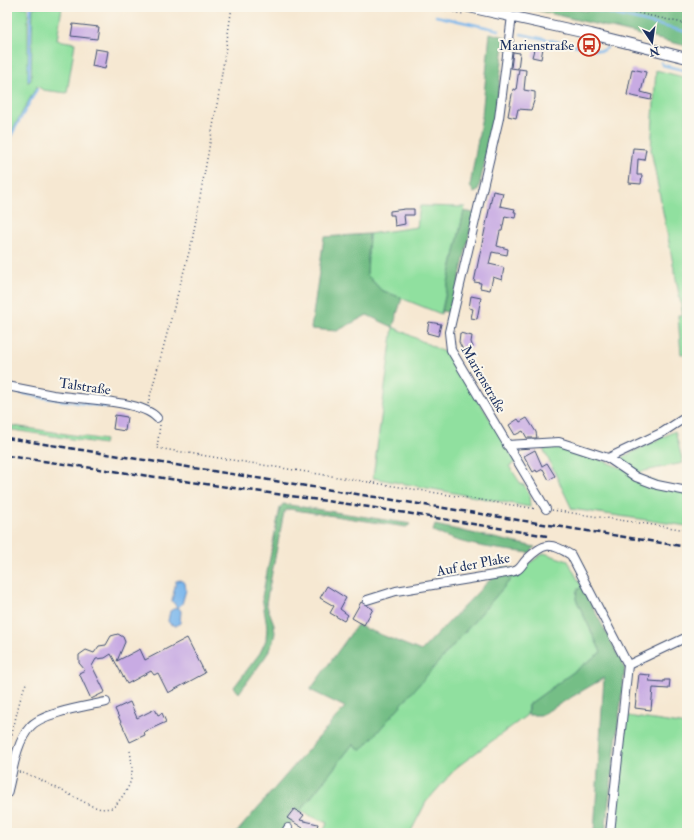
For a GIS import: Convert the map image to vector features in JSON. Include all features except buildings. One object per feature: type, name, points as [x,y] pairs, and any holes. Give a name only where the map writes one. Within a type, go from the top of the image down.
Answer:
[{"type":"main road","points":[[469,7],[591,34],[687,58]]},
{"type":"street","name":"Marienstraße","points":[[512,16],[499,118],[450,332],[451,350],[546,509]]},
{"type":"street","name":"Talstraße","points":[[7,386],[53,395],[97,400],[146,410],[157,418]]},
{"type":"street","points":[[608,458],[663,432],[683,419]]},
{"type":"street","points":[[507,445],[559,442],[608,458],[636,477],[657,485],[687,491]]},
{"type":"street","name":"Auf der Plake","points":[[367,600],[396,591],[517,570],[541,547],[557,546],[571,555],[628,665]]},
{"type":"street","points":[[610,833],[628,665],[687,637]]},
{"type":"street","points":[[7,794],[21,743],[30,726],[44,718],[61,712],[106,702]]},
{"type":"path","points":[[146,410],[192,241],[218,99],[232,7]]},
{"type":"path","points":[[610,7],[687,24]]},
{"type":"path","points":[[157,418],[160,427],[157,448],[521,508],[546,509],[687,530]]},
{"type":"path","points":[[7,750],[13,733],[22,692],[27,681]]},
{"type":"path","points":[[13,770],[35,777],[92,806],[101,809],[112,808],[130,784],[134,771],[130,751]]},
{"type":"green space","points":[[7,7],[28,7],[28,83],[31,80],[33,7],[62,7],[57,40],[75,43],[67,93],[43,90],[37,86],[7,139]]},
{"type":"green space","points":[[523,7],[565,7],[587,11],[592,7],[687,7],[687,46]]},
{"type":"green space","points":[[490,33],[505,37],[495,118],[478,191],[474,193],[470,186],[482,116]]},
{"type":"green space","points":[[656,70],[687,78],[687,315],[684,316],[687,316],[687,354],[681,354],[678,315],[683,315],[651,150]]},
{"type":"green space","points":[[420,206],[465,207],[441,314],[381,290],[367,275],[369,234],[417,227]]},
{"type":"green space","points":[[464,211],[474,213],[452,313],[442,311]]},
{"type":"green space","points":[[369,234],[367,275],[381,290],[402,298],[393,327],[367,315],[337,331],[311,329],[324,237]]},
{"type":"green space","points":[[393,327],[452,356],[516,462],[509,466],[529,494],[530,507],[373,478]]},
{"type":"green space","points":[[7,425],[105,440],[104,444],[7,429]]},
{"type":"green space","points":[[675,431],[683,463],[635,473],[621,461],[621,458]]},
{"type":"green space","points":[[552,444],[581,452],[687,494],[687,526],[572,509],[542,446]]},
{"type":"green space","points":[[283,504],[411,524],[406,527],[289,509],[284,512],[266,603],[274,624],[275,633],[273,642],[266,656],[239,693],[234,687],[260,653],[266,640],[267,627],[262,597],[280,508]]},
{"type":"green space","points":[[435,525],[535,547],[530,553],[468,543],[433,531]]},
{"type":"green space","points":[[544,553],[568,561],[582,587],[577,591],[576,599],[601,652],[528,705],[527,715],[457,767],[426,802],[410,833],[323,833],[327,823],[300,811],[353,744],[361,750],[518,571]]},
{"type":"green space","points":[[503,566],[518,571],[361,751],[353,744],[283,833],[236,833],[345,707],[310,690],[357,625],[421,651]]},
{"type":"green space","points":[[582,587],[625,668],[605,833],[594,833],[604,678],[541,715],[528,715],[528,705],[601,652],[576,599],[577,590]]},
{"type":"green space","points":[[627,716],[687,725],[687,833],[614,833]]},
{"type":"water","points":[[180,580],[185,583],[186,590],[182,604],[178,607],[181,611],[180,623],[176,626],[170,624],[168,621],[170,611],[177,607],[172,601],[176,581]]},
{"type":"waterway","points":[[29,80],[31,7]]},
{"type":"waterway","points":[[592,9],[687,32]]},
{"type":"waterway","points":[[436,16],[499,30]]},
{"type":"waterway","points":[[521,34],[602,51],[607,48]]},
{"type":"waterway","points":[[661,62],[663,65],[687,71]]},
{"type":"waterway","points":[[7,143],[37,89]]},
{"type":"waterway","points":[[13,391],[40,397],[107,407]]},
{"type":"railway","points":[[7,438],[687,547]]},
{"type":"railway","points":[[7,456],[369,507],[547,536]]},
{"type":"place","name":"Marienstraße","points":[[589,45]]}]
